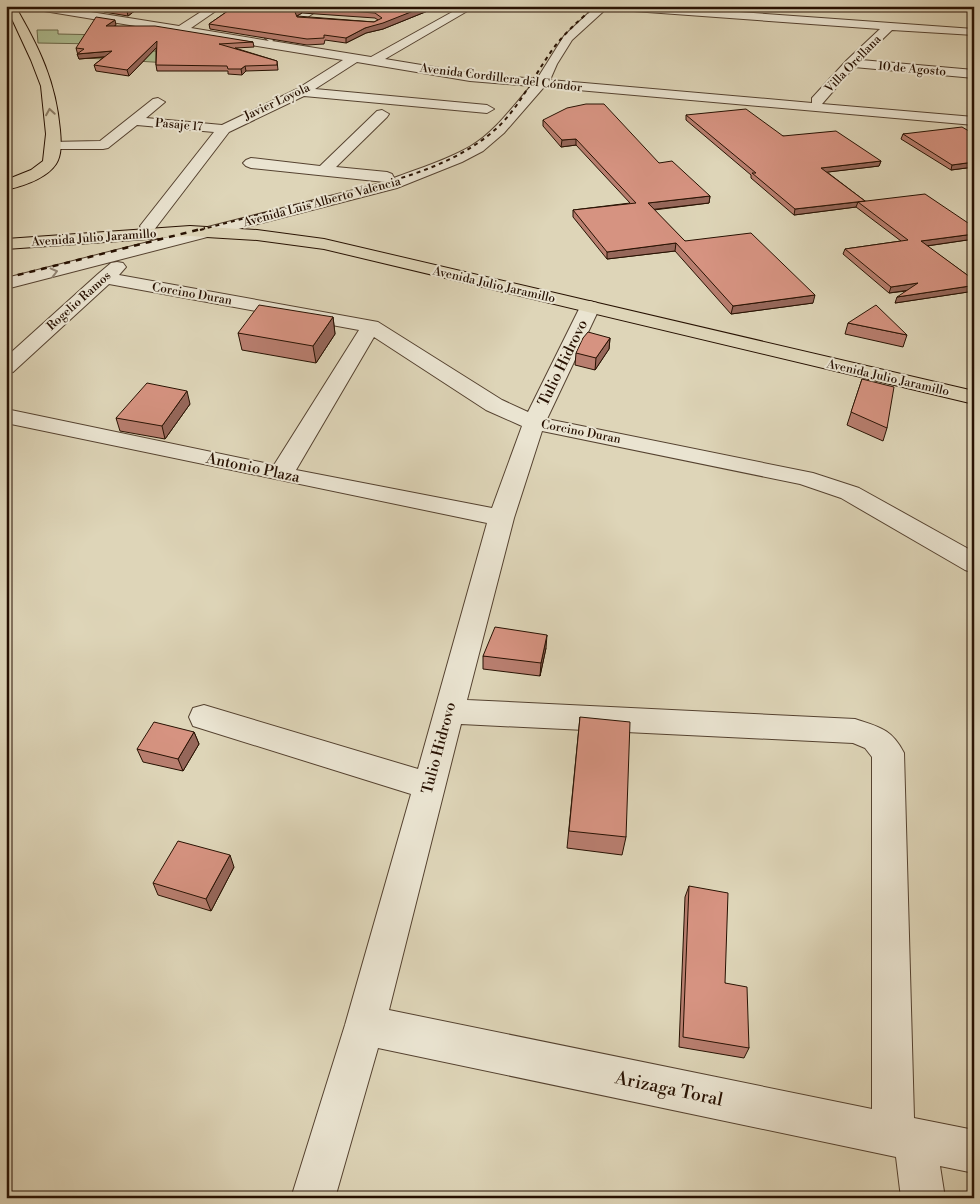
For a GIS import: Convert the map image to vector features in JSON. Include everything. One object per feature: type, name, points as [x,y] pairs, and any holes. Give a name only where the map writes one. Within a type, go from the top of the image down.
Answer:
[{"type":"main road","points":[[6,185],[39,171],[50,164],[55,144],[46,82],[10,6]]},
{"type":"main road","points":[[6,177],[28,167],[35,161],[45,146],[40,127]]},
{"type":"main road","name":"Avenida Julio Jaramillo","points":[[6,244],[197,224],[308,233],[974,387]]},
{"type":"main road","name":"Avenida Julio Jaramillo","points":[[6,236],[150,230],[217,231],[281,237],[324,244],[974,398]]},
{"type":"street","name":"Avenida Cordillera del Cóndor","points":[[32,6],[183,28],[355,58],[378,59]]},
{"type":"street","name":"Avenida Cordillera del Cóndor","points":[[65,6],[90,8],[183,28],[270,38],[470,77],[534,78],[974,114]]},
{"type":"street","points":[[183,28],[218,6]]},
{"type":"street","points":[[270,38],[319,6]]},
{"type":"street","points":[[378,59],[471,6]]},
{"type":"street","points":[[541,58],[555,36],[590,6]]},
{"type":"street","points":[[605,6],[974,32]]},
{"type":"street","name":"Avenida Luis Alberto Valencia","points":[[197,224],[387,177],[418,168],[450,155],[490,129],[534,78],[551,64],[568,38],[605,6]]},
{"type":"street","name":"Villa Orellana","points":[[817,102],[850,63],[886,26],[888,13]]},
{"type":"street","points":[[302,18],[320,19]]},
{"type":"street","name":"Javier Loyola","points":[[224,128],[302,92],[355,58]]},
{"type":"street","name":"10 de Agosto","points":[[850,63],[974,74]]},
{"type":"street","points":[[324,78],[344,81]]},
{"type":"street","name":"Avenida Cordillera del Cóndor","points":[[534,78],[974,122]]},
{"type":"street","name":"Avenida Luis Alberto Valencia","points":[[6,284],[390,186],[457,159],[478,148],[498,130],[534,78]]},
{"type":"street","points":[[302,92],[490,104],[433,91]]},
{"type":"street","points":[[55,144],[103,145],[158,102]]},
{"type":"street","points":[[323,171],[382,114]]},
{"type":"street","name":"Pasaje 17","points":[[135,121],[224,128]]},
{"type":"street","name":"Rogelio Ramos","points":[[6,368],[134,251],[224,128]]},
{"type":"street","points":[[251,163],[387,177]]},
{"type":"street","points":[[6,270],[150,230]]},
{"type":"street","name":"Corcino Duran","points":[[104,278],[371,326],[494,405],[534,423],[806,478],[850,493],[892,515],[974,564]]},
{"type":"street","name":"Tulio Hidrovo","points":[[313,1198],[365,1025],[501,518],[534,423],[590,307]]},
{"type":"street","points":[[281,474],[371,326]]},
{"type":"street","name":"Antonio Plaza","points":[[6,416],[501,518]]},
{"type":"street","points":[[449,711],[855,731],[876,739],[888,753],[904,1138],[923,1198]]},
{"type":"street","points":[[204,717],[429,786]]},
{"type":"street","name":"Arizaga Toral","points":[[365,1025],[974,1152]]},
{"type":"green space","points":[[37,30],[58,30],[58,34],[108,35],[147,51],[169,51],[169,63],[86,58],[99,44],[38,43]]},
{"type":"building","points":[[235,6],[426,6],[365,28],[346,38],[324,35],[324,38],[307,39],[209,24]],"holes":[[[301,8],[375,13],[382,18],[374,22],[297,17],[295,12]]]},
{"type":"building","points":[[96,17],[115,20],[106,26],[155,26],[253,42],[219,44],[277,61],[277,65],[245,66],[241,69],[228,69],[227,66],[156,65],[157,41],[127,70],[94,65],[112,51],[77,54],[84,49],[76,48]]},
{"type":"building","points":[[586,104],[604,104],[659,163],[672,161],[710,196],[648,203],[685,241],[751,233],[815,295],[733,306],[676,243],[607,252],[573,210],[636,203],[576,139],[562,140],[543,120],[567,108]]},
{"type":"building","points":[[746,109],[783,136],[836,131],[881,161],[821,168],[865,201],[795,209],[752,173],[756,173],[686,115]]},
{"type":"building","points":[[962,127],[974,134],[974,162],[952,165],[903,134]]},
{"type":"building","points":[[925,194],[974,227],[974,234],[921,241],[974,280],[974,289],[970,286],[897,297],[918,283],[891,287],[845,249],[908,240],[858,202]]},
{"type":"building","points":[[259,305],[333,317],[313,346],[238,333]]},
{"type":"building","points":[[876,305],[907,335],[848,323]]},
{"type":"building","points":[[588,332],[610,338],[596,358],[576,353]]},
{"type":"building","points":[[862,379],[894,387],[887,428],[851,412]]},
{"type":"building","points":[[147,383],[187,391],[162,426],[116,418]]},
{"type":"building","points":[[495,627],[547,635],[541,663],[483,656]]},
{"type":"building","points":[[580,717],[630,722],[626,837],[569,831]]},
{"type":"building","points":[[154,722],[194,732],[178,759],[137,749]]},
{"type":"building","points":[[178,841],[230,855],[206,899],[153,883]]},
{"type":"building","points":[[689,886],[728,893],[725,983],[747,987],[749,1048],[683,1037]]},
{"type":"railway","points":[[200,230],[391,181],[438,165],[459,154],[480,142],[498,127],[520,100],[558,43],[595,6]]},
{"type":"railway","points":[[6,278],[205,228]]}]
